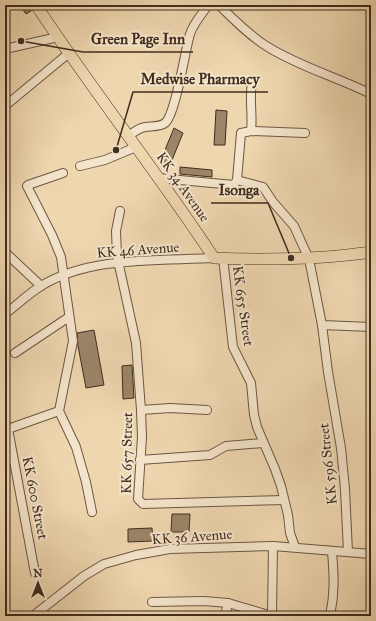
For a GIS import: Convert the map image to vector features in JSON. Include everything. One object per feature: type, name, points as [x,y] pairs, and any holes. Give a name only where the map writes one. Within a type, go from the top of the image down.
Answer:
[{"type":"main road","name":"KK 34 Avenue","points":[[36,5],[158,178],[218,258]]},
{"type":"main road","points":[[218,258],[309,259],[348,256],[371,252]]},
{"type":"street","points":[[129,136],[143,127],[160,125],[166,122],[170,116],[181,77],[190,33],[208,5]]},
{"type":"street","points":[[219,5],[266,46],[285,57],[371,94]]},
{"type":"street","points":[[5,49],[58,37]]},
{"type":"street","points":[[5,106],[69,53]]},
{"type":"street","points":[[251,130],[253,115],[250,94],[252,83]]},
{"type":"street","points":[[158,178],[230,186],[234,185],[237,180],[241,133],[251,130],[305,133]]},
{"type":"street","points":[[80,166],[106,160],[136,147]]},
{"type":"street","points":[[63,173],[27,186],[52,235],[61,257],[72,344],[59,411],[76,447],[86,482],[92,512]]},
{"type":"street","name":"KK 596 Street","points":[[237,180],[263,187],[273,202],[294,226],[309,259],[322,325],[328,372],[341,448],[345,489],[348,552]]},
{"type":"street","name":"KK 657 Street","points":[[120,211],[116,232],[118,262],[136,343],[141,410],[142,437],[138,499],[143,504],[284,500]]},
{"type":"street","points":[[5,252],[41,286]]},
{"type":"street","name":"KK 46 Avenue","points":[[5,314],[41,286],[63,276],[89,267],[118,262],[218,258]]},
{"type":"street","name":"KK 655 Street","points":[[218,258],[233,347],[251,383],[254,415],[263,443],[275,469],[288,515],[290,533],[295,547]]},
{"type":"street","points":[[15,353],[69,317]]},
{"type":"street","points":[[322,325],[371,327]]},
{"type":"street","points":[[141,410],[170,408],[207,410]]},
{"type":"street","points":[[6,430],[59,411]]},
{"type":"street","name":"KK 600 Street","points":[[6,430],[35,573]]},
{"type":"street","points":[[140,460],[210,455],[226,446],[263,443]]},
{"type":"street","points":[[152,602],[204,601],[228,603],[272,616],[273,546]]},
{"type":"street","name":"KK 36 Avenue","points":[[33,616],[84,576],[104,564],[136,555],[170,549],[273,546],[371,554]]},
{"type":"street","points":[[330,616],[334,595],[332,552]]},
{"type":"street","points":[[225,616],[228,603]]},
{"type":"building","points":[[20,5],[29,5],[31,11],[26,14]]},
{"type":"building","points":[[216,110],[227,111],[225,145],[214,145]]},
{"type":"building","points":[[174,128],[183,133],[170,165],[160,162]]},
{"type":"building","points":[[180,167],[212,170],[212,177],[180,174]]},
{"type":"building","points":[[94,330],[104,385],[86,388],[77,333]]},
{"type":"building","points":[[132,365],[134,398],[123,399],[122,366]]},
{"type":"building","points":[[172,514],[190,514],[189,532],[171,532]]},
{"type":"building","points":[[152,528],[153,541],[128,542],[128,529]]},
{"type":"place","name":"Green Page Inn","points":[[21,41]]},
{"type":"place","name":"Medwise Pharmacy","points":[[116,150]]},
{"type":"place","name":"Isonga","points":[[291,258]]}]
